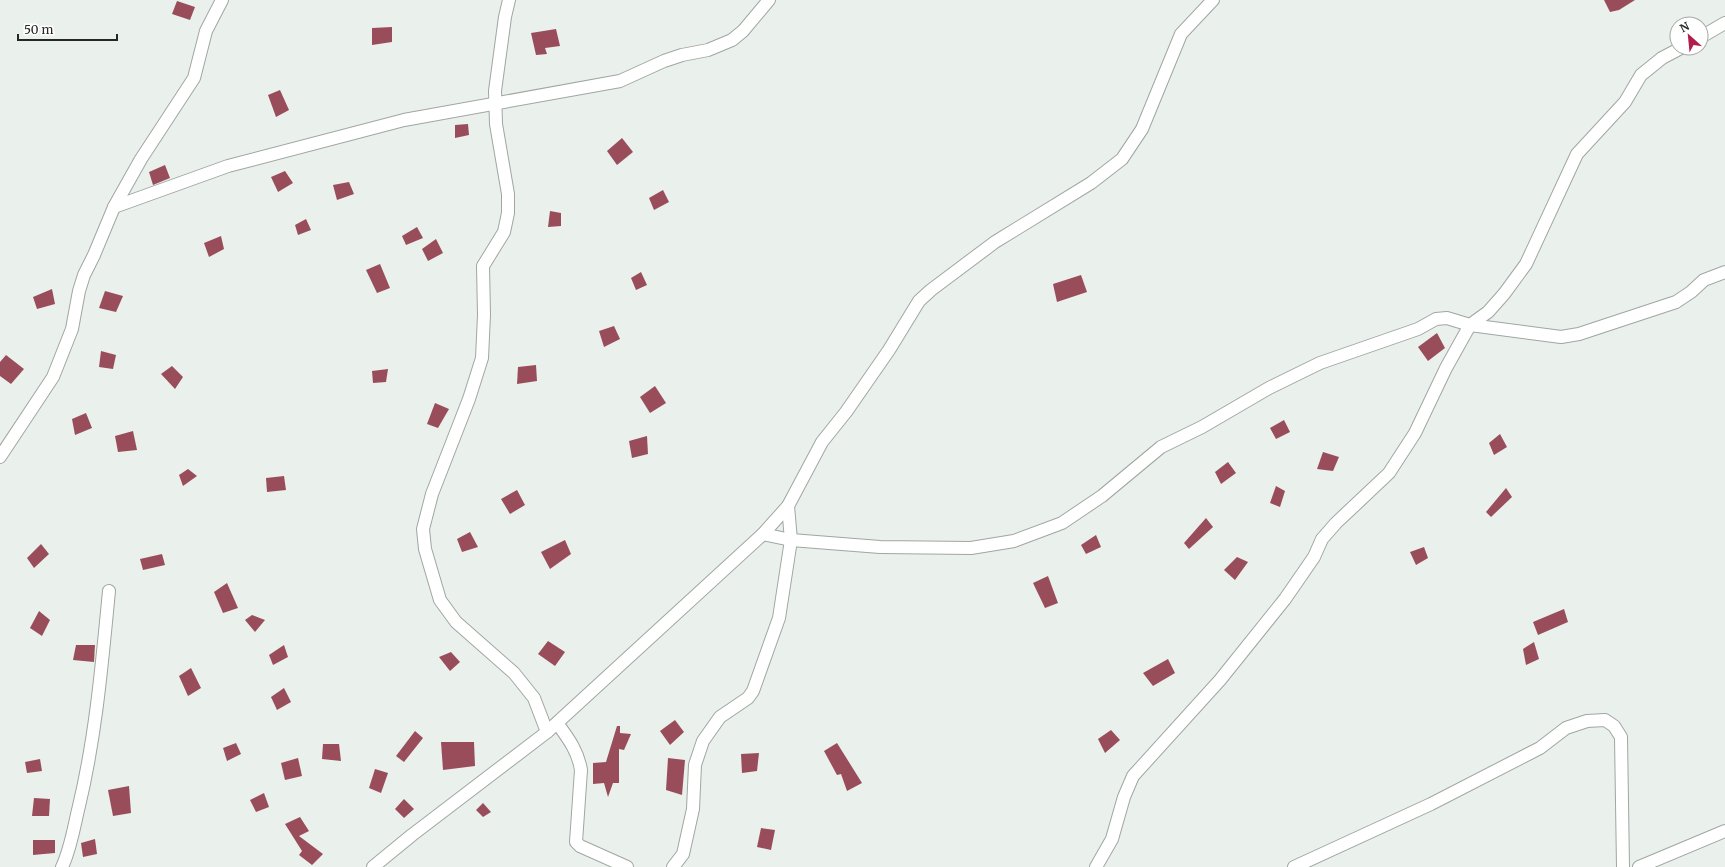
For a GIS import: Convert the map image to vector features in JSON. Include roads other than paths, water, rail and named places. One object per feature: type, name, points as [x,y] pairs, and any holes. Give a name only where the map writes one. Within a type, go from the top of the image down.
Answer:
[{"type":"street","points":[[0,457],[53,377],[72,329],[79,291],[84,275],[114,207],[141,159],[194,78],[206,31],[222,0]]},
{"type":"street","points":[[509,0],[505,17],[495,91],[496,124],[508,194],[508,212],[504,232],[483,266],[484,316],[482,358],[469,399],[432,494],[424,529],[425,550],[440,600],[456,622],[514,673],[534,698],[547,732]]},
{"type":"street","points":[[114,207],[210,171],[290,148],[404,120],[496,102],[620,81],[670,59],[722,46],[743,31],[769,0]]},
{"type":"street","points":[[373,867],[412,835],[547,732],[763,534],[788,506],[822,442],[846,412],[889,350],[919,301],[930,290],[995,242],[1091,183],[1122,159],[1142,129],[1181,34],[1213,0]]},
{"type":"street","points":[[1709,32],[1725,23]]},
{"type":"street","points":[[1096,867],[1112,839],[1124,797],[1134,776],[1220,680],[1253,640],[1294,587],[1314,557],[1322,539],[1336,523],[1389,473],[1415,434],[1446,368],[1470,325],[1488,312],[1526,264],[1577,154],[1625,102],[1641,75],[1669,54]]},
{"type":"street","points":[[763,534],[790,540],[880,547],[971,548],[1014,541],[1062,522],[1102,496],[1161,447],[1202,427],[1269,388],[1320,363],[1418,329],[1436,319],[1447,318],[1470,325],[1561,337],[1579,334],[1676,302],[1691,292],[1704,280],[1725,272]]},
{"type":"street","points":[[673,867],[683,854],[693,809],[695,765],[703,741],[720,717],[748,698],[753,691],[779,618],[790,540],[788,506]]},
{"type":"street","points":[[62,867],[68,854],[86,777],[101,675],[109,591]]},
{"type":"street","points":[[1294,867],[1431,804],[1540,748],[1566,728],[1587,721],[1605,720],[1614,726],[1621,737],[1623,867]]},
{"type":"street","points":[[557,723],[576,750],[581,770],[576,842],[580,846],[627,867]]},
{"type":"street","points":[[1639,867],[1678,852],[1725,831]]}]
